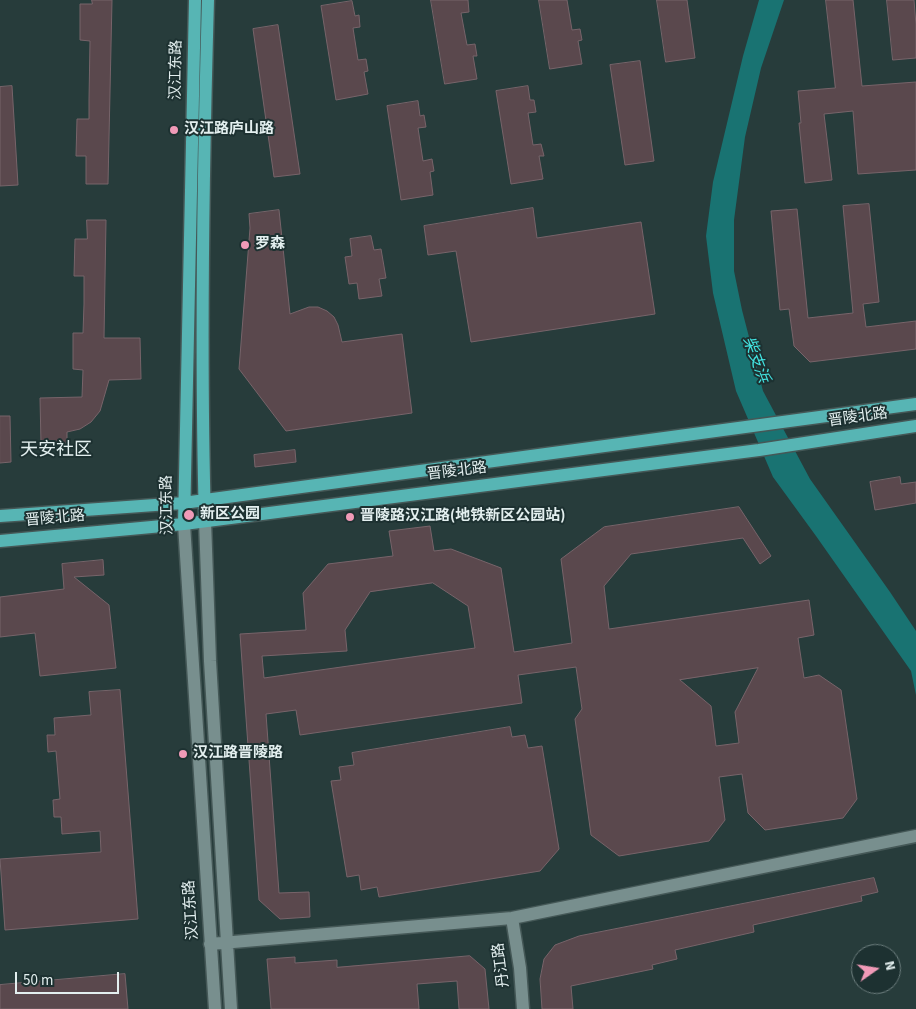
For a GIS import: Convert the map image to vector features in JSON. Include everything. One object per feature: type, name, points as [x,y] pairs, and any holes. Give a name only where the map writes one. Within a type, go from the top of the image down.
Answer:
[{"type":"main road","name":"汉江东路","points":[[184,524],[195,0]]},
{"type":"main road","name":"汉江东路","points":[[206,521],[202,412],[203,215],[208,0]]},
{"type":"main road","name":"晋陵北路","points":[[0,516],[183,503],[916,404]]},
{"type":"main road","name":"晋陵北路","points":[[0,540],[184,524],[759,450],[916,426]]},
{"type":"street","name":"汉江东路","points":[[206,521],[210,661],[232,1009]]},
{"type":"street","name":"汉江东路","points":[[184,524],[215,1009]]},
{"type":"street","points":[[210,944],[512,918],[916,836]]},
{"type":"street","name":"丹江路","points":[[512,918],[520,968],[522,1009]]},
{"type":"water","points":[[759,0],[784,0],[761,68],[745,137],[734,220],[734,271],[742,310],[763,391],[810,479],[916,631],[916,695],[911,671],[773,477],[736,391],[713,293],[706,236],[713,182],[743,56]]},
{"type":"building","points":[[92,0],[112,0],[108,184],[86,184],[86,156],[76,156],[77,119],[89,119],[90,41],[80,40],[80,4],[92,4]]},
{"type":"building","points":[[431,0],[468,0],[469,12],[461,13],[467,45],[475,44],[477,56],[473,56],[477,79],[445,84]]},
{"type":"building","points":[[539,0],[567,0],[572,30],[580,29],[582,40],[578,41],[582,64],[550,69]]},
{"type":"building","points":[[657,0],[687,0],[695,58],[666,62]]},
{"type":"building","points":[[826,0],[853,0],[862,86],[916,82],[916,170],[858,174],[853,111],[824,114],[832,180],[805,183],[798,91],[835,88]]},
{"type":"building","points":[[887,0],[914,0],[916,58],[893,60]]},
{"type":"building","points":[[352,1],[355,16],[359,15],[360,27],[353,28],[358,60],[366,59],[368,71],[364,72],[368,94],[336,100],[321,6]]},
{"type":"building","points":[[278,25],[300,174],[274,177],[253,29]]},
{"type":"building","points":[[640,61],[654,161],[625,165],[610,65]]},
{"type":"building","points":[[12,86],[18,185],[0,186],[0,87]]},
{"type":"building","points":[[528,86],[530,100],[534,100],[536,112],[528,113],[533,145],[541,144],[544,156],[539,156],[543,179],[511,184],[496,91]]},
{"type":"building","points":[[418,101],[420,116],[424,115],[426,127],[418,128],[423,161],[432,159],[434,171],[430,172],[433,195],[401,200],[387,106]]},
{"type":"building","points":[[869,204],[879,302],[863,304],[866,327],[916,321],[916,349],[810,362],[794,346],[789,309],[780,310],[771,211],[797,209],[808,318],[853,313],[843,206]]},
{"type":"building","points":[[533,208],[537,238],[641,222],[655,314],[471,342],[456,251],[428,255],[424,226]]},
{"type":"building","points":[[279,210],[290,314],[309,307],[318,307],[327,311],[334,317],[338,325],[342,342],[402,334],[412,413],[286,431],[239,369],[250,228],[249,214]]},
{"type":"building","points":[[87,220],[106,220],[104,338],[140,338],[141,379],[109,380],[100,411],[91,422],[80,429],[67,432],[67,443],[41,444],[40,398],[82,397],[83,370],[73,369],[73,333],[83,333],[84,304],[84,276],[74,276],[75,239],[87,239]]},
{"type":"building","points":[[371,236],[374,250],[381,249],[386,278],[379,279],[382,296],[359,299],[357,283],[349,284],[345,257],[352,256],[350,239]]},
{"type":"building","points":[[0,416],[10,416],[11,462],[0,463]]},
{"type":"building","points":[[295,450],[296,462],[255,467],[254,455]]},
{"type":"building","points":[[900,477],[901,484],[916,482],[916,503],[875,510],[870,482]]},
{"type":"building","points":[[739,507],[771,556],[760,564],[743,538],[631,554],[604,586],[609,629],[809,600],[814,635],[798,638],[804,678],[819,675],[841,690],[857,799],[843,818],[765,830],[748,813],[742,774],[719,777],[725,820],[709,841],[619,856],[591,835],[575,719],[582,709],[576,667],[518,675],[522,703],[300,735],[296,710],[266,714],[279,893],[309,892],[310,917],[280,919],[259,900],[240,634],[306,630],[303,593],[328,564],[393,556],[389,531],[430,526],[434,551],[451,549],[501,568],[514,652],[572,643],[561,559],[604,527]],"holes":[[[433,583],[468,606],[475,648],[264,678],[262,656],[347,651],[345,630],[370,592]],[[758,668],[735,712],[739,743],[716,746],[711,706],[680,680]]]},
{"type":"building","points":[[103,560],[104,575],[74,577],[109,605],[116,668],[40,676],[35,633],[0,637],[0,597],[64,589],[62,564]]},
{"type":"building","points":[[120,690],[138,919],[5,930],[0,859],[101,852],[100,831],[62,834],[61,817],[54,817],[53,800],[60,799],[56,751],[48,752],[47,735],[55,735],[54,718],[91,715],[89,692]]},
{"type":"building","points":[[510,727],[512,737],[525,735],[528,748],[542,746],[559,849],[540,871],[379,897],[377,887],[361,890],[359,875],[347,877],[331,781],[341,780],[339,767],[354,765],[352,753]]},
{"type":"building","points":[[874,878],[878,892],[861,896],[862,901],[753,925],[754,932],[675,950],[677,959],[652,965],[653,969],[571,986],[573,1009],[542,1009],[540,979],[544,959],[555,945],[579,936]]},
{"type":"building","points":[[470,956],[485,969],[489,1009],[459,1009],[457,981],[417,984],[419,1009],[271,1009],[267,959],[295,957],[295,963],[337,960],[337,967]]},
{"type":"building","points":[[125,974],[128,1009],[0,1009],[0,985]]},
{"type":"place","name":"汉江路庐山路","points":[[174,130]]},
{"type":"place","name":"罗森","points":[[245,245]]},
{"type":"place","name":"新区公园","points":[[189,515]]},
{"type":"place","name":"晋陵路汉江路(地铁新区公园站)","points":[[350,517]]},
{"type":"place","name":"汉江路晋陵路","points":[[183,754]]},
{"type":"district","name":"天安社区","points":[[56,451]]},
{"type":"water label","name":"柴支浜","points":[[755,360]]}]
